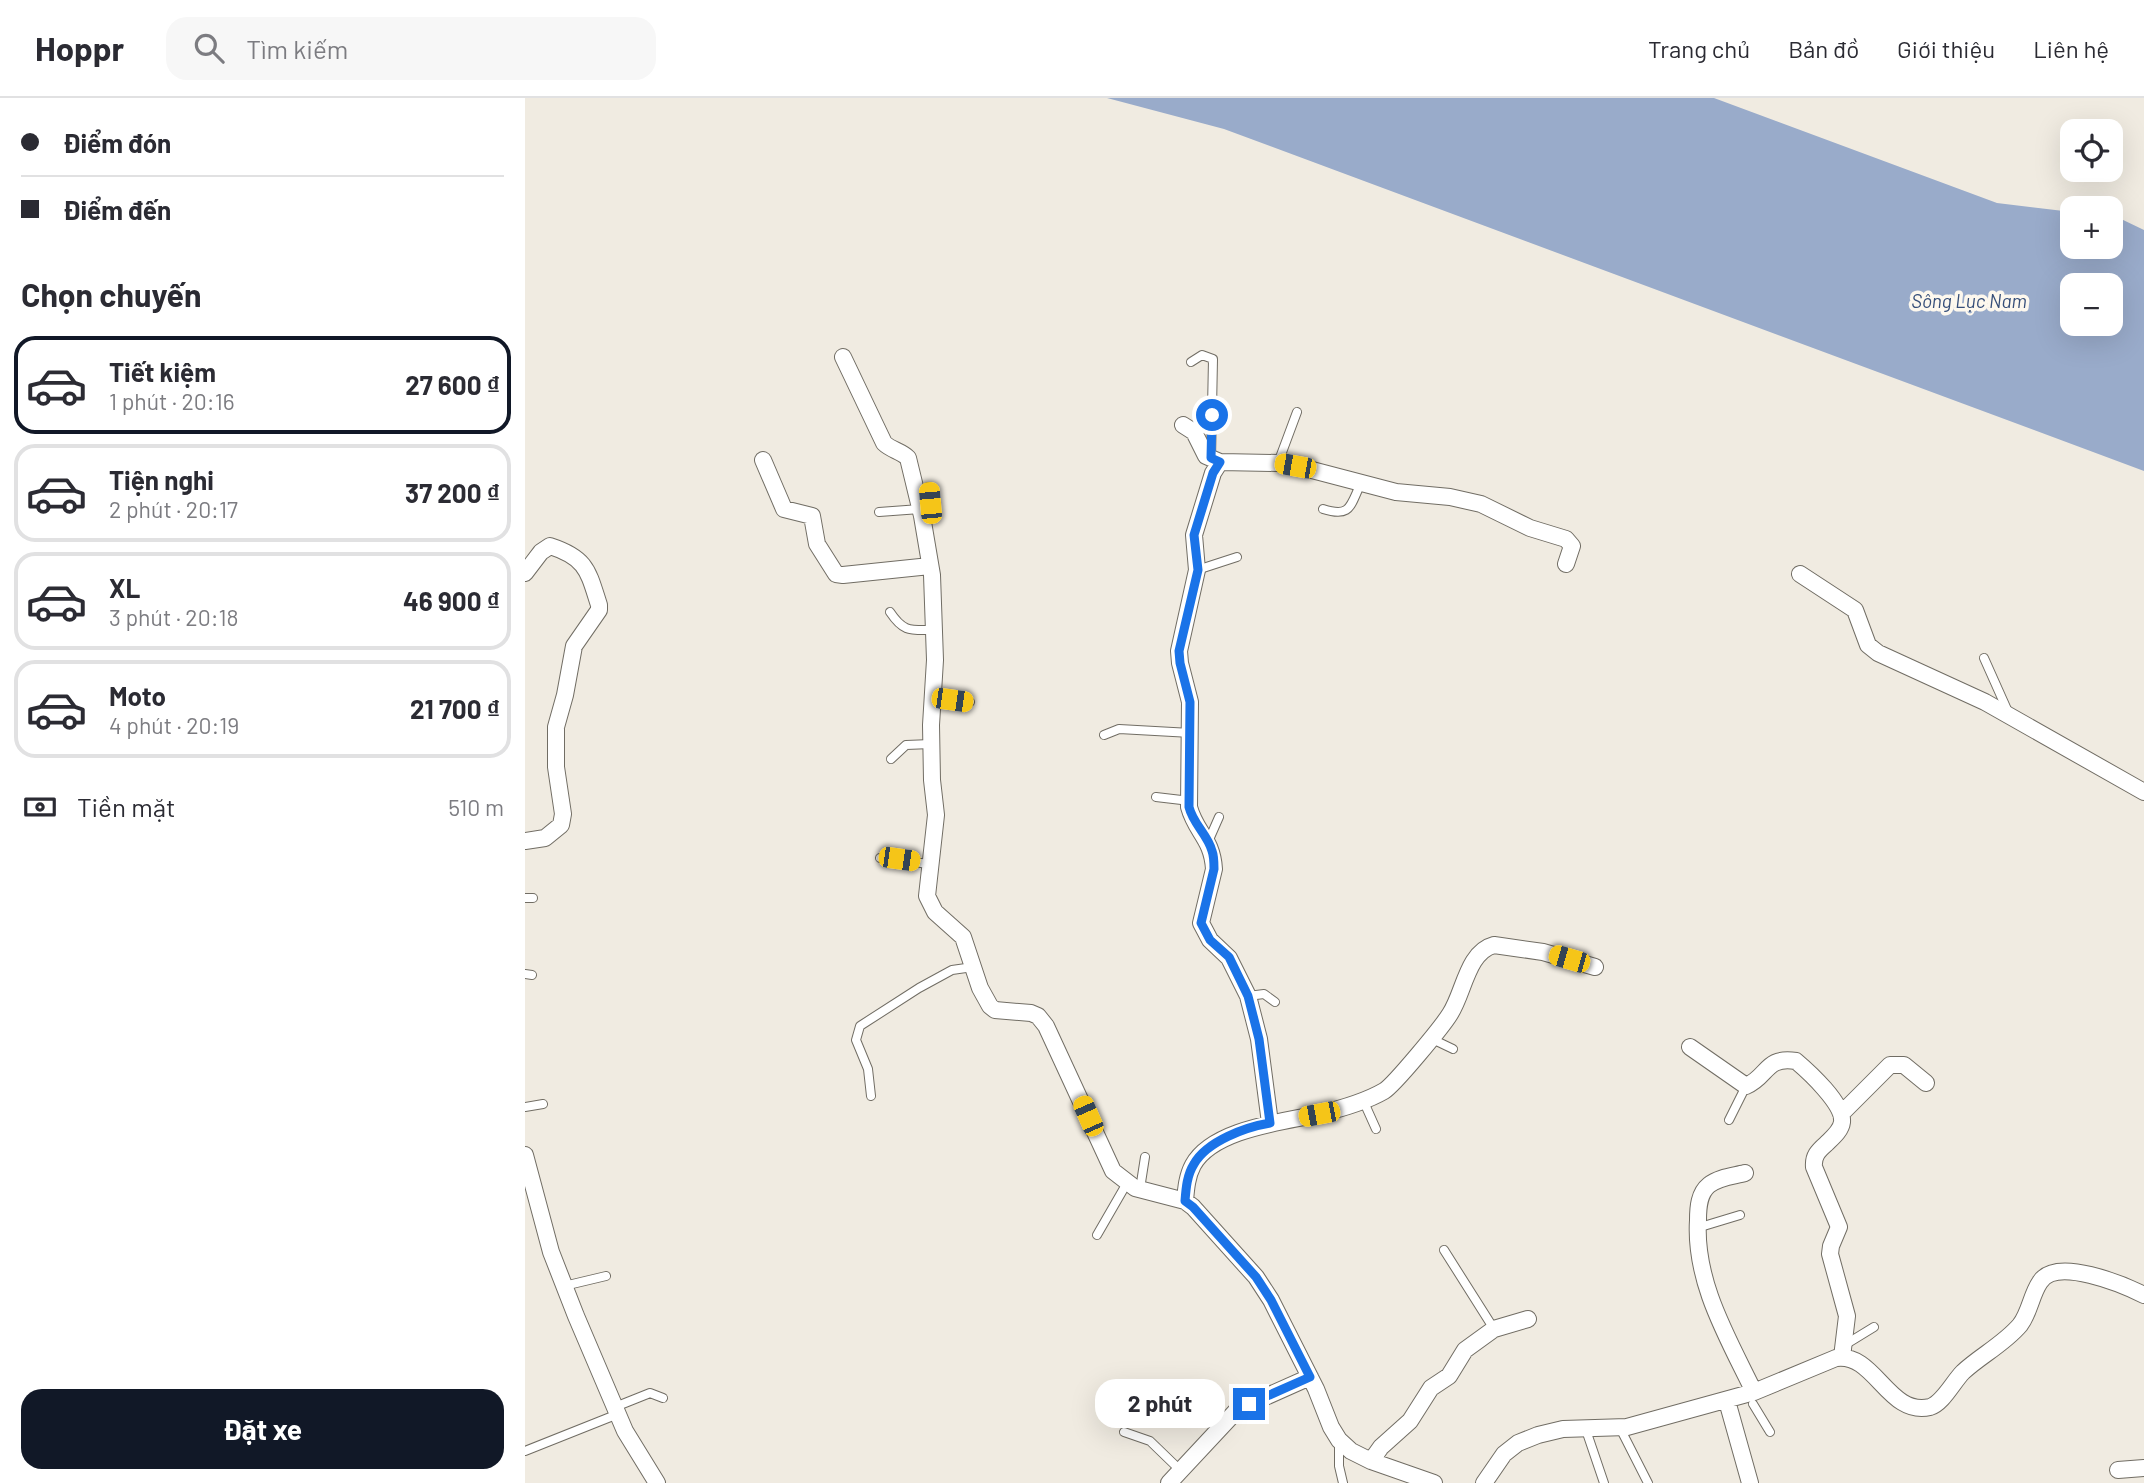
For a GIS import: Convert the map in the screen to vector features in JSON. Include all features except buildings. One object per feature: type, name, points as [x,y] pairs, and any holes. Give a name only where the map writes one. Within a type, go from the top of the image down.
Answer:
[{"type":"street","points":[[843,357],[884,443],[908,458],[930,566],[934,630],[931,744],[936,814],[929,864],[927,896],[930,904],[935,912],[963,937],[980,988],[990,1006],[995,1010],[1022,1010],[1038,1016],[1069,1073],[1113,1171],[1133,1186],[1185,1201],[1256,1277],[1271,1300],[1339,1440],[1351,1451],[1371,1461],[1434,1483]]},
{"type":"street","points":[[1183,425],[1194,432],[1205,453],[1215,460],[1278,463],[1396,492],[1450,496],[1481,504],[1530,528],[1566,539],[1572,546],[1566,565]]},
{"type":"street","points":[[764,460],[784,509],[812,516],[817,544],[837,574],[930,566]]},
{"type":"street","points":[[1215,460],[1194,535],[1198,570],[1179,651],[1190,702],[1191,817],[1212,850],[1214,869],[1201,923],[1210,940],[1229,957],[1248,996],[1259,1039],[1270,1123]]},
{"type":"street","points":[[525,573],[545,548],[555,548],[583,564],[599,610],[574,646],[556,727],[556,767],[563,814],[561,825],[545,838],[525,841]]},
{"type":"street","points":[[1800,574],[1855,610],[1868,645],[1878,653],[1985,702],[2144,792]]},
{"type":"street","points":[[1185,1201],[1192,1166],[1205,1151],[1247,1129],[1319,1114],[1388,1089],[1452,1012],[1477,956],[1487,947],[1494,945],[1543,952],[1595,967]]},
{"type":"street","points":[[1690,1047],[1746,1086],[1779,1060],[1796,1060],[1821,1086],[1841,1114],[1842,1124],[1839,1130],[1816,1153],[1813,1160],[1839,1227],[1830,1254],[1847,1316],[1842,1351]]},
{"type":"street","points":[[1841,1114],[1890,1065],[1904,1065],[1926,1083]]},
{"type":"street","points":[[525,1156],[551,1252],[564,1286],[625,1431],[657,1483]]},
{"type":"street","points":[[1745,1172],[1710,1184],[1703,1192],[1697,1227],[1699,1259],[1707,1286],[1751,1398]]},
{"type":"street","points":[[1842,1351],[1855,1358],[1906,1404],[1930,1407],[1937,1403],[1961,1374],[2013,1333],[2027,1315],[2045,1276],[2055,1272],[2080,1272],[2144,1295]]},
{"type":"street","points":[[1371,1461],[1381,1447],[1410,1421],[1431,1388],[1449,1376],[1465,1350],[1494,1329],[1528,1319]]},
{"type":"street","points":[[1484,1483],[1504,1454],[1518,1443],[1538,1435],[1563,1429],[1620,1428],[1727,1401],[1751,1398],[1842,1351]]},
{"type":"street","points":[[1169,1483],[1238,1409],[1310,1377]]},
{"type":"street","points":[[1727,1401],[1750,1483]]},
{"type":"street","points":[[2118,1470],[2144,1468]]},
{"type":"lane","points":[[1191,362],[1202,355],[1213,359],[1215,460]]},
{"type":"lane","points":[[1278,463],[1297,412]]},
{"type":"lane","points":[[1323,509],[1339,514],[1344,512],[1350,506],[1361,483]]},
{"type":"lane","points":[[879,512],[921,512],[930,509],[928,486]]},
{"type":"lane","points":[[1198,570],[1237,557]]},
{"type":"lane","points":[[890,612],[907,630],[934,630]]},
{"type":"lane","points":[[1984,657],[2010,716]]},
{"type":"lane","points":[[933,697],[970,702]]},
{"type":"lane","points":[[1104,735],[1119,729],[1191,733]]},
{"type":"lane","points":[[891,759],[906,745],[931,744]]},
{"type":"lane","points":[[1156,797],[1190,801]]},
{"type":"lane","points":[[1208,842],[1219,817]]},
{"type":"lane","points":[[880,858],[929,864]]},
{"type":"lane","points":[[871,1096],[868,1069],[856,1040],[860,1026],[919,988],[953,970],[973,967]]},
{"type":"lane","points":[[1248,996],[1264,995],[1275,1002]]},
{"type":"lane","points":[[1430,1038],[1453,1049]]},
{"type":"lane","points":[[1729,1120],[1746,1086]]},
{"type":"lane","points":[[1363,1100],[1375,1129]]},
{"type":"lane","points":[[525,1107],[543,1104]]},
{"type":"lane","points":[[1097,1236],[1133,1186],[1145,1157]]},
{"type":"lane","points":[[1697,1227],[1740,1215]]},
{"type":"lane","points":[[1444,1250],[1494,1329]]},
{"type":"lane","points":[[564,1286],[606,1276]]},
{"type":"lane","points":[[1842,1351],[1874,1327]]},
{"type":"lane","points":[[525,1451],[617,1410],[647,1393],[663,1398]]},
{"type":"lane","points":[[1751,1398],[1770,1432]]},
{"type":"lane","points":[[1620,1428],[1648,1483]]},
{"type":"lane","points":[[1586,1430],[1604,1483]]},
{"type":"lane","points":[[1124,1432],[1150,1441],[1180,1470]]},
{"type":"lane","points":[[1339,1440],[1339,1466],[1343,1483]]},
{"type":"water","name":"Sông Lục Nam","points":[[1107,98],[1714,98],[1997,203],[2060,211],[2060,259],[2123,259],[2123,220],[2144,230],[2144,471],[1224,129]]},
{"type":"route","points":[[1212,415],[1211,458],[1220,462],[1213,473],[1194,535],[1198,570],[1179,651],[1190,702],[1189,807],[1191,817],[1212,850],[1214,869],[1201,923],[1210,940],[1229,957],[1248,996],[1259,1039],[1270,1123],[1247,1129],[1205,1151],[1192,1166],[1185,1201],[1256,1277],[1271,1300],[1310,1377],[1249,1404]]}]
